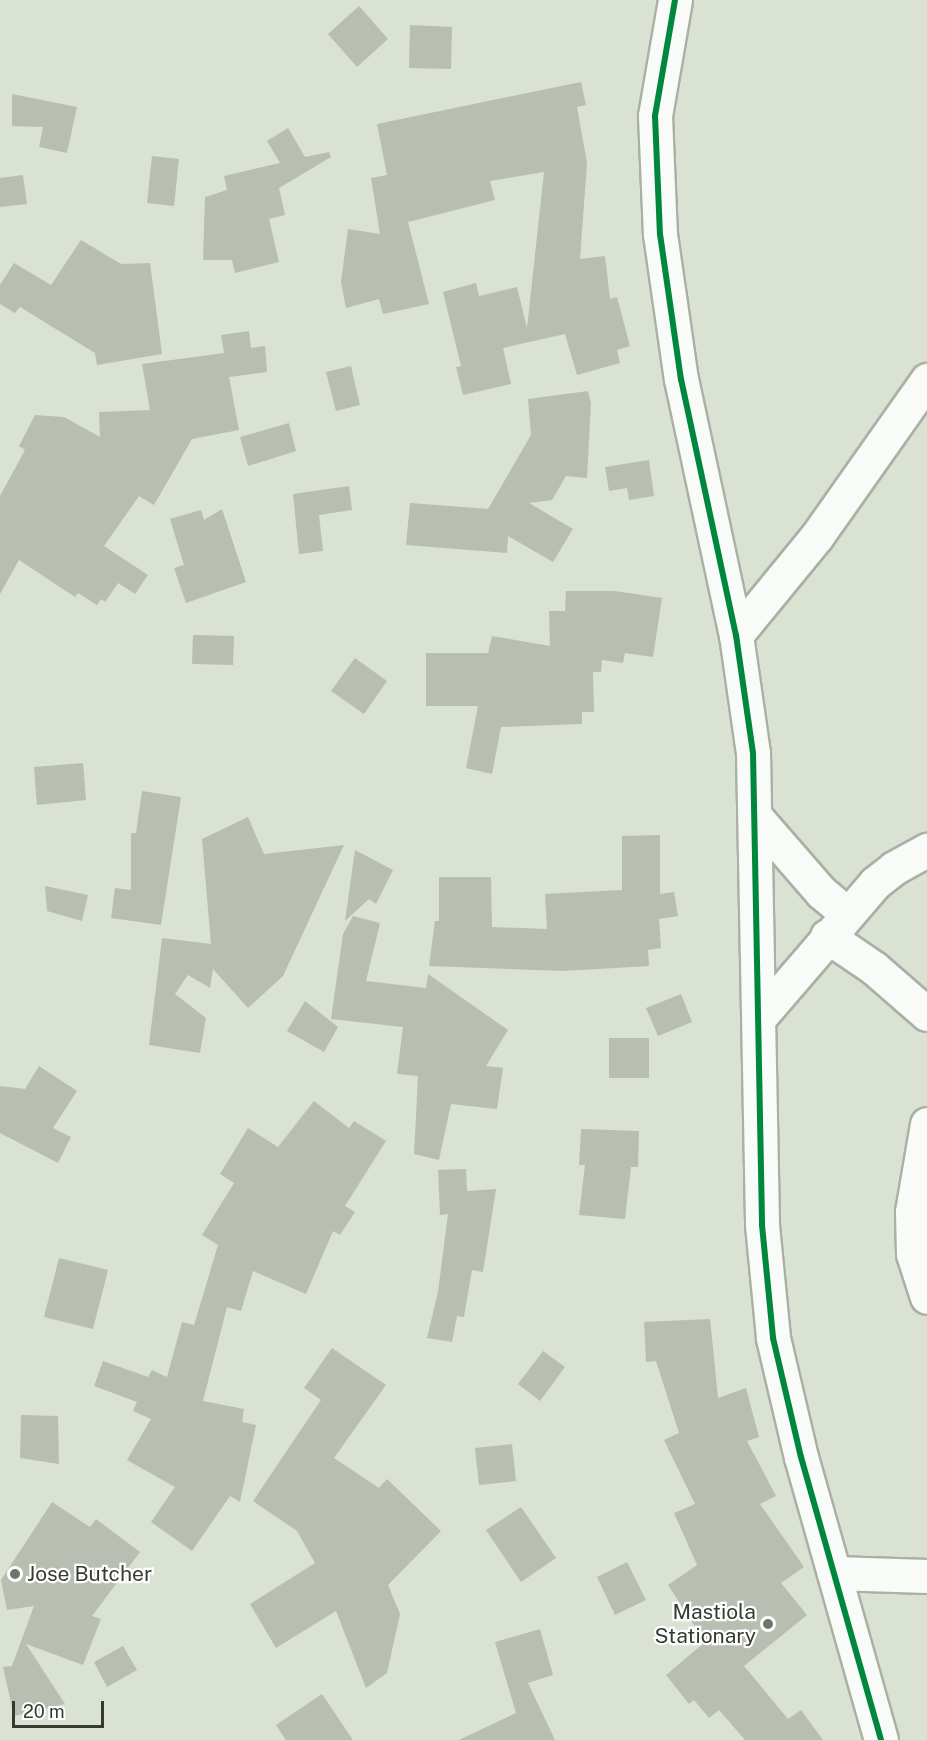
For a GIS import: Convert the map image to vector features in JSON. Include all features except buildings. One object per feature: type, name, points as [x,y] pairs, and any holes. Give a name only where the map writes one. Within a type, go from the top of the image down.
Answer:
[{"type":"street","points":[[675,0],[656,116],[660,234],[681,379],[736,635],[753,753],[762,1225],[773,1338],[834,1573],[881,1740]]},
{"type":"street","points":[[736,635],[818,536],[927,380]]},
{"type":"street","points":[[755,816],[821,892],[837,924],[874,969],[927,1014]]},
{"type":"street","points":[[759,1018],[837,924],[894,868],[927,850]]},
{"type":"street","points":[[927,1124],[912,1212],[913,1254],[927,1298]]},
{"type":"street","points":[[834,1573],[927,1576]]},
{"type":"cycle path","points":[[675,0],[655,116],[660,234],[681,379],[736,635],[753,753],[762,1225],[773,1338],[801,1457],[881,1740]]},
{"type":"place","name":"Jose Butcher","points":[[15,1574]]},
{"type":"place","name":"Mastiola Stationary","points":[[768,1624]]}]
